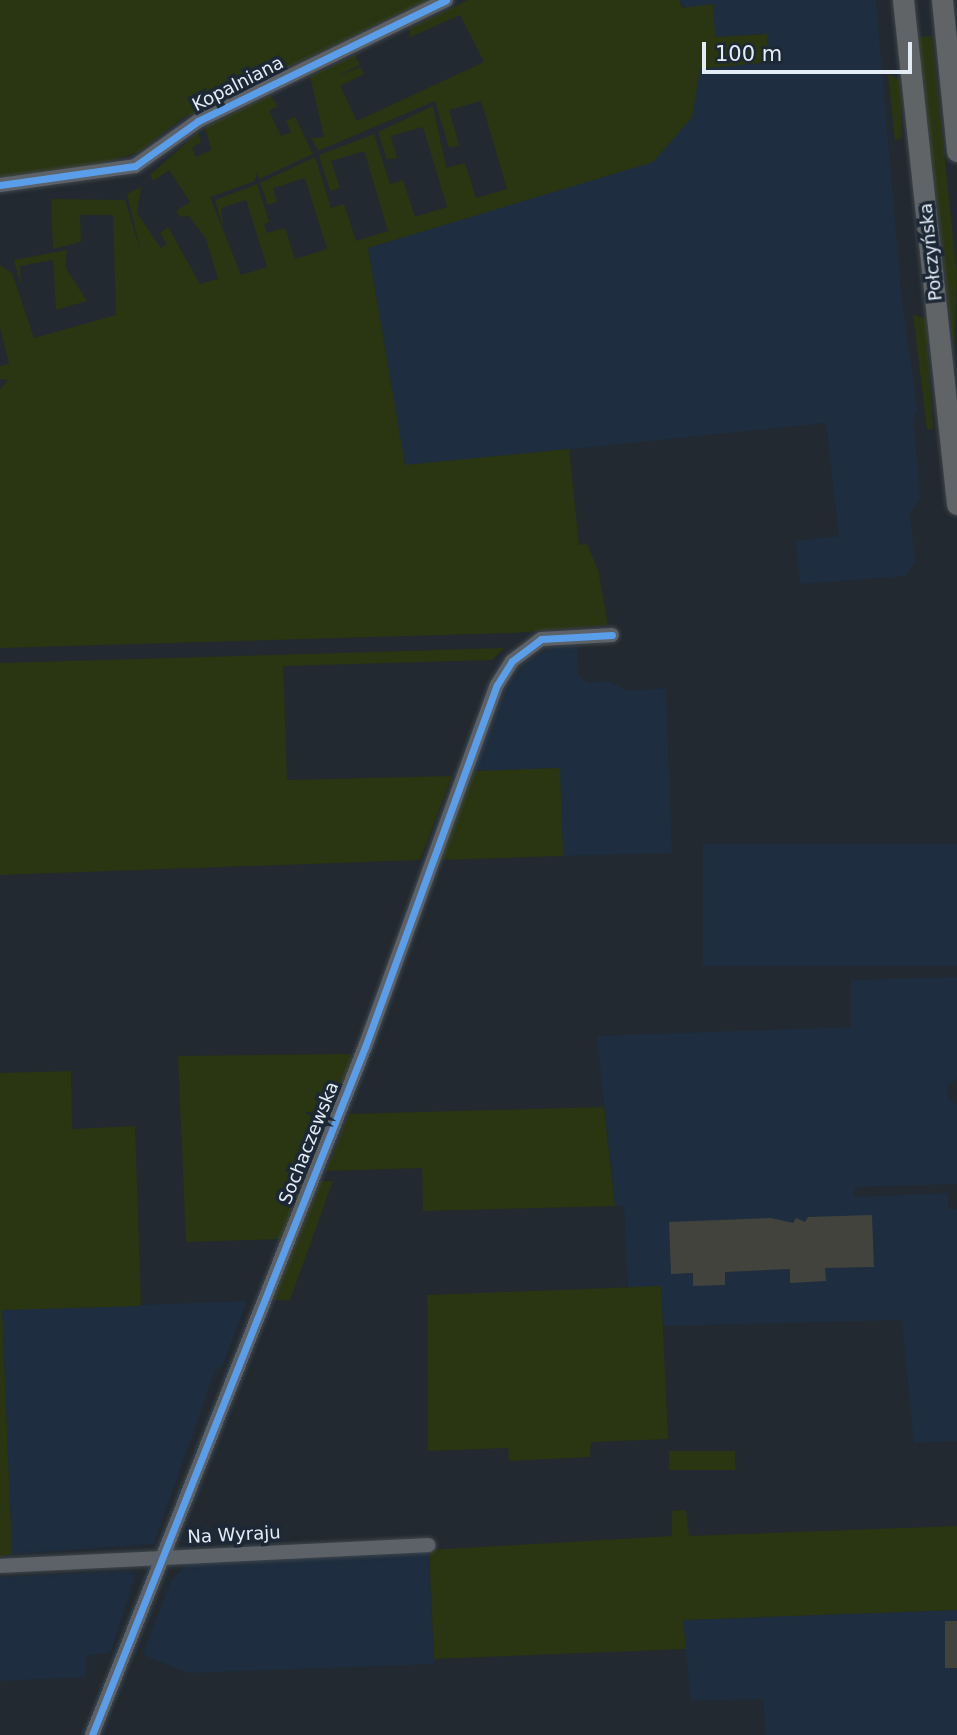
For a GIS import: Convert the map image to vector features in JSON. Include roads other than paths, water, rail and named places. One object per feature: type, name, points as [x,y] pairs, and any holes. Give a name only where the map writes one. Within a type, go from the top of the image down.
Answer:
[{"type":"main road","name":"Połczyńska","points":[[903,0],[957,504]]},
{"type":"main road","points":[[942,0],[957,151]]},
{"type":"street","name":"Kopalniana","points":[[0,185],[135,166],[198,121],[446,0]]},
{"type":"street","name":"Sochaczewska","points":[[92,1735],[365,1047],[497,685],[512,661],[541,639],[612,635]]},
{"type":"street","name":"Na Wyraju","points":[[0,1566],[428,1545]]}]
